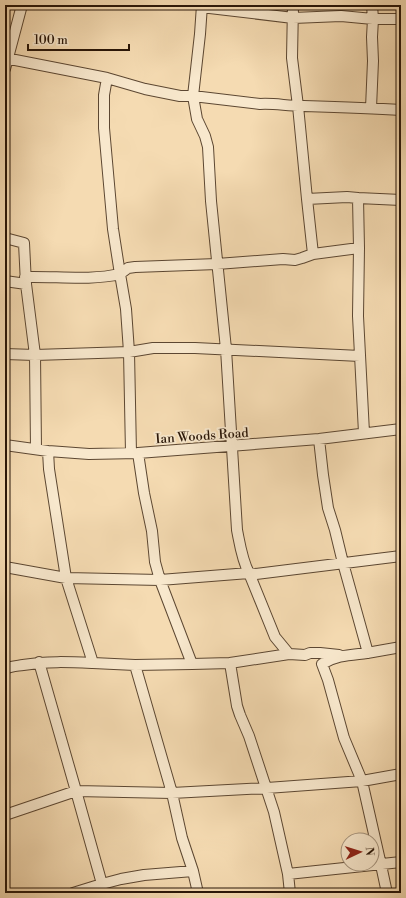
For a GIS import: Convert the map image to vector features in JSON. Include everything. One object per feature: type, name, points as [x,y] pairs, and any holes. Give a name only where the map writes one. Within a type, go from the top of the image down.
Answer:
[{"type":"street","points":[[22,5],[6,62],[107,78],[180,96],[193,96],[260,104],[401,110]]},
{"type":"street","points":[[293,5],[292,58],[313,254]]},
{"type":"street","points":[[371,108],[373,61],[372,5]]},
{"type":"street","points":[[289,654],[275,637],[249,574],[241,551],[237,530],[226,349],[217,264],[208,147],[197,119],[193,96],[202,6],[293,18],[341,16],[373,19],[401,19]]},
{"type":"street","points":[[107,78],[104,95],[104,128],[113,229],[126,309],[135,453],[152,531],[155,562],[160,580],[192,664]]},
{"type":"street","points":[[307,199],[346,197],[401,200]]},
{"type":"street","points":[[358,198],[358,316],[364,433]]},
{"type":"street","points":[[5,238],[24,243],[25,280],[35,356],[36,449]]},
{"type":"street","points":[[5,281],[25,280],[41,276],[65,278],[112,276],[120,274],[128,268],[135,267],[217,264],[283,259],[296,260],[313,254],[359,248]]},
{"type":"street","points":[[5,354],[35,356],[128,352],[153,348],[172,348],[226,349],[360,356]]},
{"type":"street","name":"Ian Woods Road","points":[[5,445],[48,451],[89,454],[135,453],[318,439],[401,429]]},
{"type":"street","points":[[318,439],[328,508],[368,653]]},
{"type":"street","points":[[48,451],[49,469],[66,578],[93,663]]},
{"type":"street","points":[[5,567],[66,578],[160,580],[256,574],[401,556]]},
{"type":"street","points":[[322,664],[328,660],[343,656],[401,647]]},
{"type":"street","points":[[5,669],[39,662],[135,665],[192,664],[230,663],[289,654],[305,655],[310,653],[320,653],[343,656]]},
{"type":"street","points":[[305,655],[322,664],[328,680],[344,738],[362,781],[382,865],[387,893]]},
{"type":"street","points":[[39,662],[104,888]]},
{"type":"street","points":[[230,663],[240,715],[267,788],[279,828],[290,893]]},
{"type":"street","points":[[135,665],[172,793],[182,838],[193,871],[198,893]]},
{"type":"street","points":[[5,815],[76,791],[172,793],[362,781],[401,774]]},
{"type":"street","points":[[288,874],[401,862]]},
{"type":"street","points":[[73,893],[104,888],[121,879],[144,875],[193,871]]},
{"type":"path","points":[[178,5],[202,6]]}]
